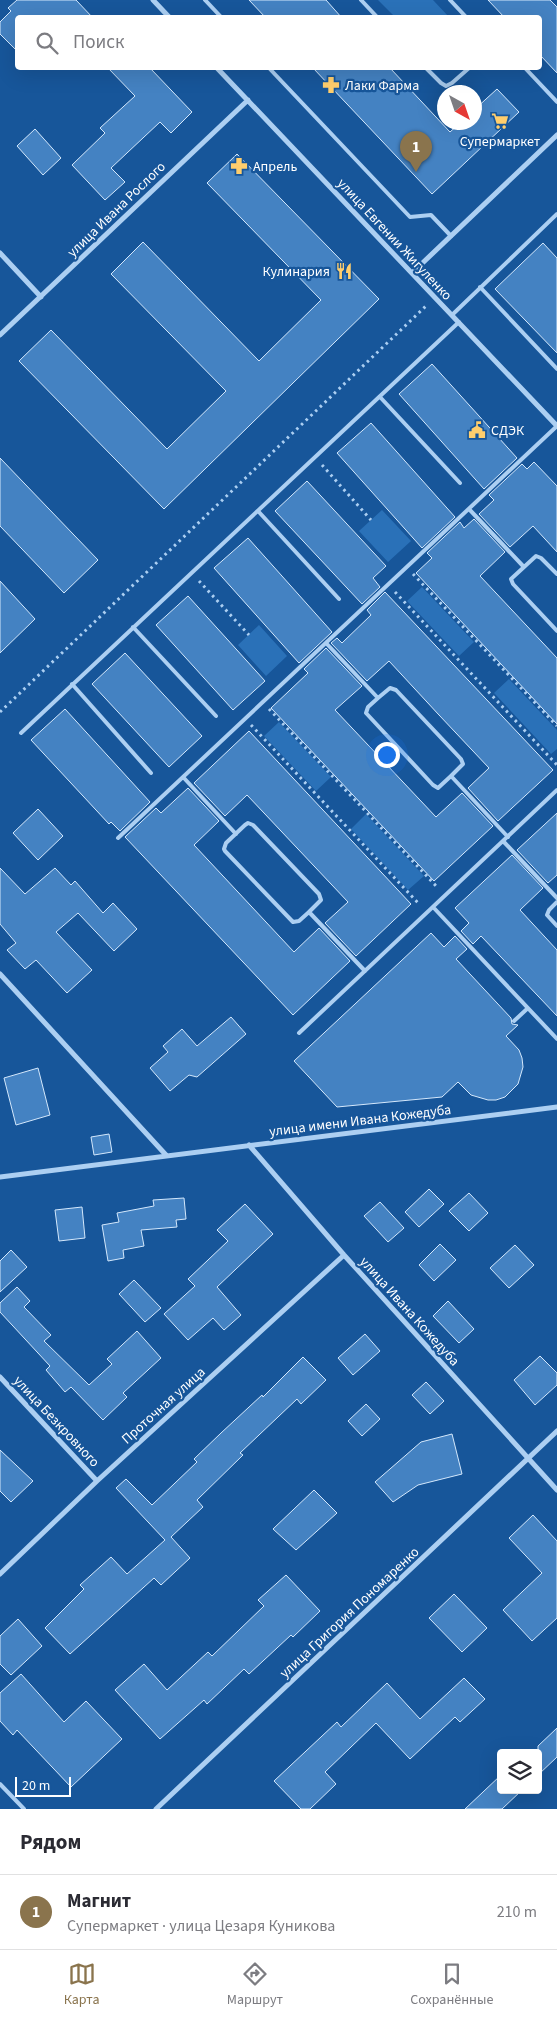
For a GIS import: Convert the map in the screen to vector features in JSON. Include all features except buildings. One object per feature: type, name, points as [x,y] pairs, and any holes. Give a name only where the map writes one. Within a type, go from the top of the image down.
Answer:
[{"type":"street","points":[[153,0],[167,15]]},
{"type":"street","name":"улица Евгении Жигуленко","points":[[219,70],[557,426]]},
{"type":"street","name":"улица Ивана Рослого","points":[[0,335],[248,100]]},
{"type":"street","points":[[412,272],[557,135]]},
{"type":"street","points":[[0,253],[41,297]]},
{"type":"street","points":[[0,974],[166,1155]]},
{"type":"street","name":"улица имени Ивана Кожедуба","points":[[0,1176],[557,1107]]},
{"type":"street","name":"улица Ивана Кожедуба","points":[[249,1145],[344,1255],[557,1490]]},
{"type":"street","name":"Проточная улица","points":[[0,1574],[97,1481],[344,1255]]},
{"type":"street","name":"улица Безкровного","points":[[0,1377],[97,1481]]},
{"type":"street","name":"улица Григория Пономаренко","points":[[156,1809],[557,1431]]},
{"type":"lane","points":[[205,0],[219,15]]},
{"type":"lane","points":[[361,0],[375,15]]},
{"type":"lane","points":[[450,0],[464,15]]},
{"type":"lane","points":[[271,70],[410,217],[430,215],[451,236]]},
{"type":"lane","points":[[428,70],[446,86],[467,70]]},
{"type":"lane","points":[[527,70],[557,102]]},
{"type":"lane","points":[[452,315],[557,214]]},
{"type":"lane","points":[[480,288],[557,370]]},
{"type":"lane","points":[[21,732],[459,322]]},
{"type":"lane","points":[[380,396],[460,483]]},
{"type":"lane","points":[[118,838],[557,426]]},
{"type":"lane","points":[[468,509],[523,566]]},
{"type":"lane","points":[[258,511],[339,600]]},
{"type":"lane","points":[[557,574],[539,556],[532,558],[523,566],[512,576],[511,581],[557,631]]},
{"type":"lane","points":[[133,627],[216,716]]},
{"type":"lane","points":[[326,643],[378,698]]},
{"type":"lane","points":[[72,684],[151,773]]},
{"type":"lane","points":[[390,688],[396,690],[463,761],[463,764],[438,788],[433,785],[366,713],[368,708],[378,698],[390,688]]},
{"type":"lane","points":[[451,776],[508,836]]},
{"type":"lane","points":[[182,777],[236,834]]},
{"type":"lane","points":[[299,1033],[557,790]]},
{"type":"lane","points":[[251,823],[319,894],[321,900],[309,912],[299,921],[293,922],[225,852],[226,843],[245,825],[251,823]]},
{"type":"lane","points":[[503,841],[557,898]]},
{"type":"lane","points":[[557,902],[547,915],[557,926]]},
{"type":"lane","points":[[433,907],[557,1039]]},
{"type":"lane","points":[[309,912],[365,971]]},
{"type":"lane","points":[[514,1021],[528,1008]]},
{"type":"lane","points":[[0,1784],[24,1809]]},
{"type":"path","points":[[0,712],[435,298]]},
{"type":"path","points":[[314,458],[371,520]]},
{"type":"path","points":[[406,567],[557,726]]},
{"type":"path","points":[[191,573],[249,635]]},
{"type":"path","points":[[388,585],[557,765]]},
{"type":"path","points":[[263,702],[445,896]]},
{"type":"path","points":[[245,719],[427,913]]},
{"type":"shaded area","points":[[378,0],[433,0],[447,15],[393,15]]},
{"type":"shaded area","points":[[382,510],[411,541],[388,562],[359,531]]},
{"type":"shaded area","points":[[422,587],[474,642],[459,656],[407,601]]},
{"type":"shaded area","points":[[259,625],[287,656],[266,676],[238,645]]},
{"type":"shaded area","points":[[509,679],[557,730],[557,749],[551,754],[494,693]]},
{"type":"shaded area","points":[[279,722],[331,777],[316,791],[264,736]]},
{"type":"shaded area","points":[[366,814],[424,876],[408,890],[351,829]]},
{"type":"place","name":"Лаки Фарма","points":[[331,85]]},
{"type":"place","name":"Супермаркет","points":[[500,121]]},
{"type":"place","name":"Апрель","points":[[239,166]]},
{"type":"place","name":"Магнит","points":[[416,172]]},
{"type":"place","name":"Кулинария","points":[[344,271]]},
{"type":"place","name":"СДЭК","points":[[477,430]]}]
